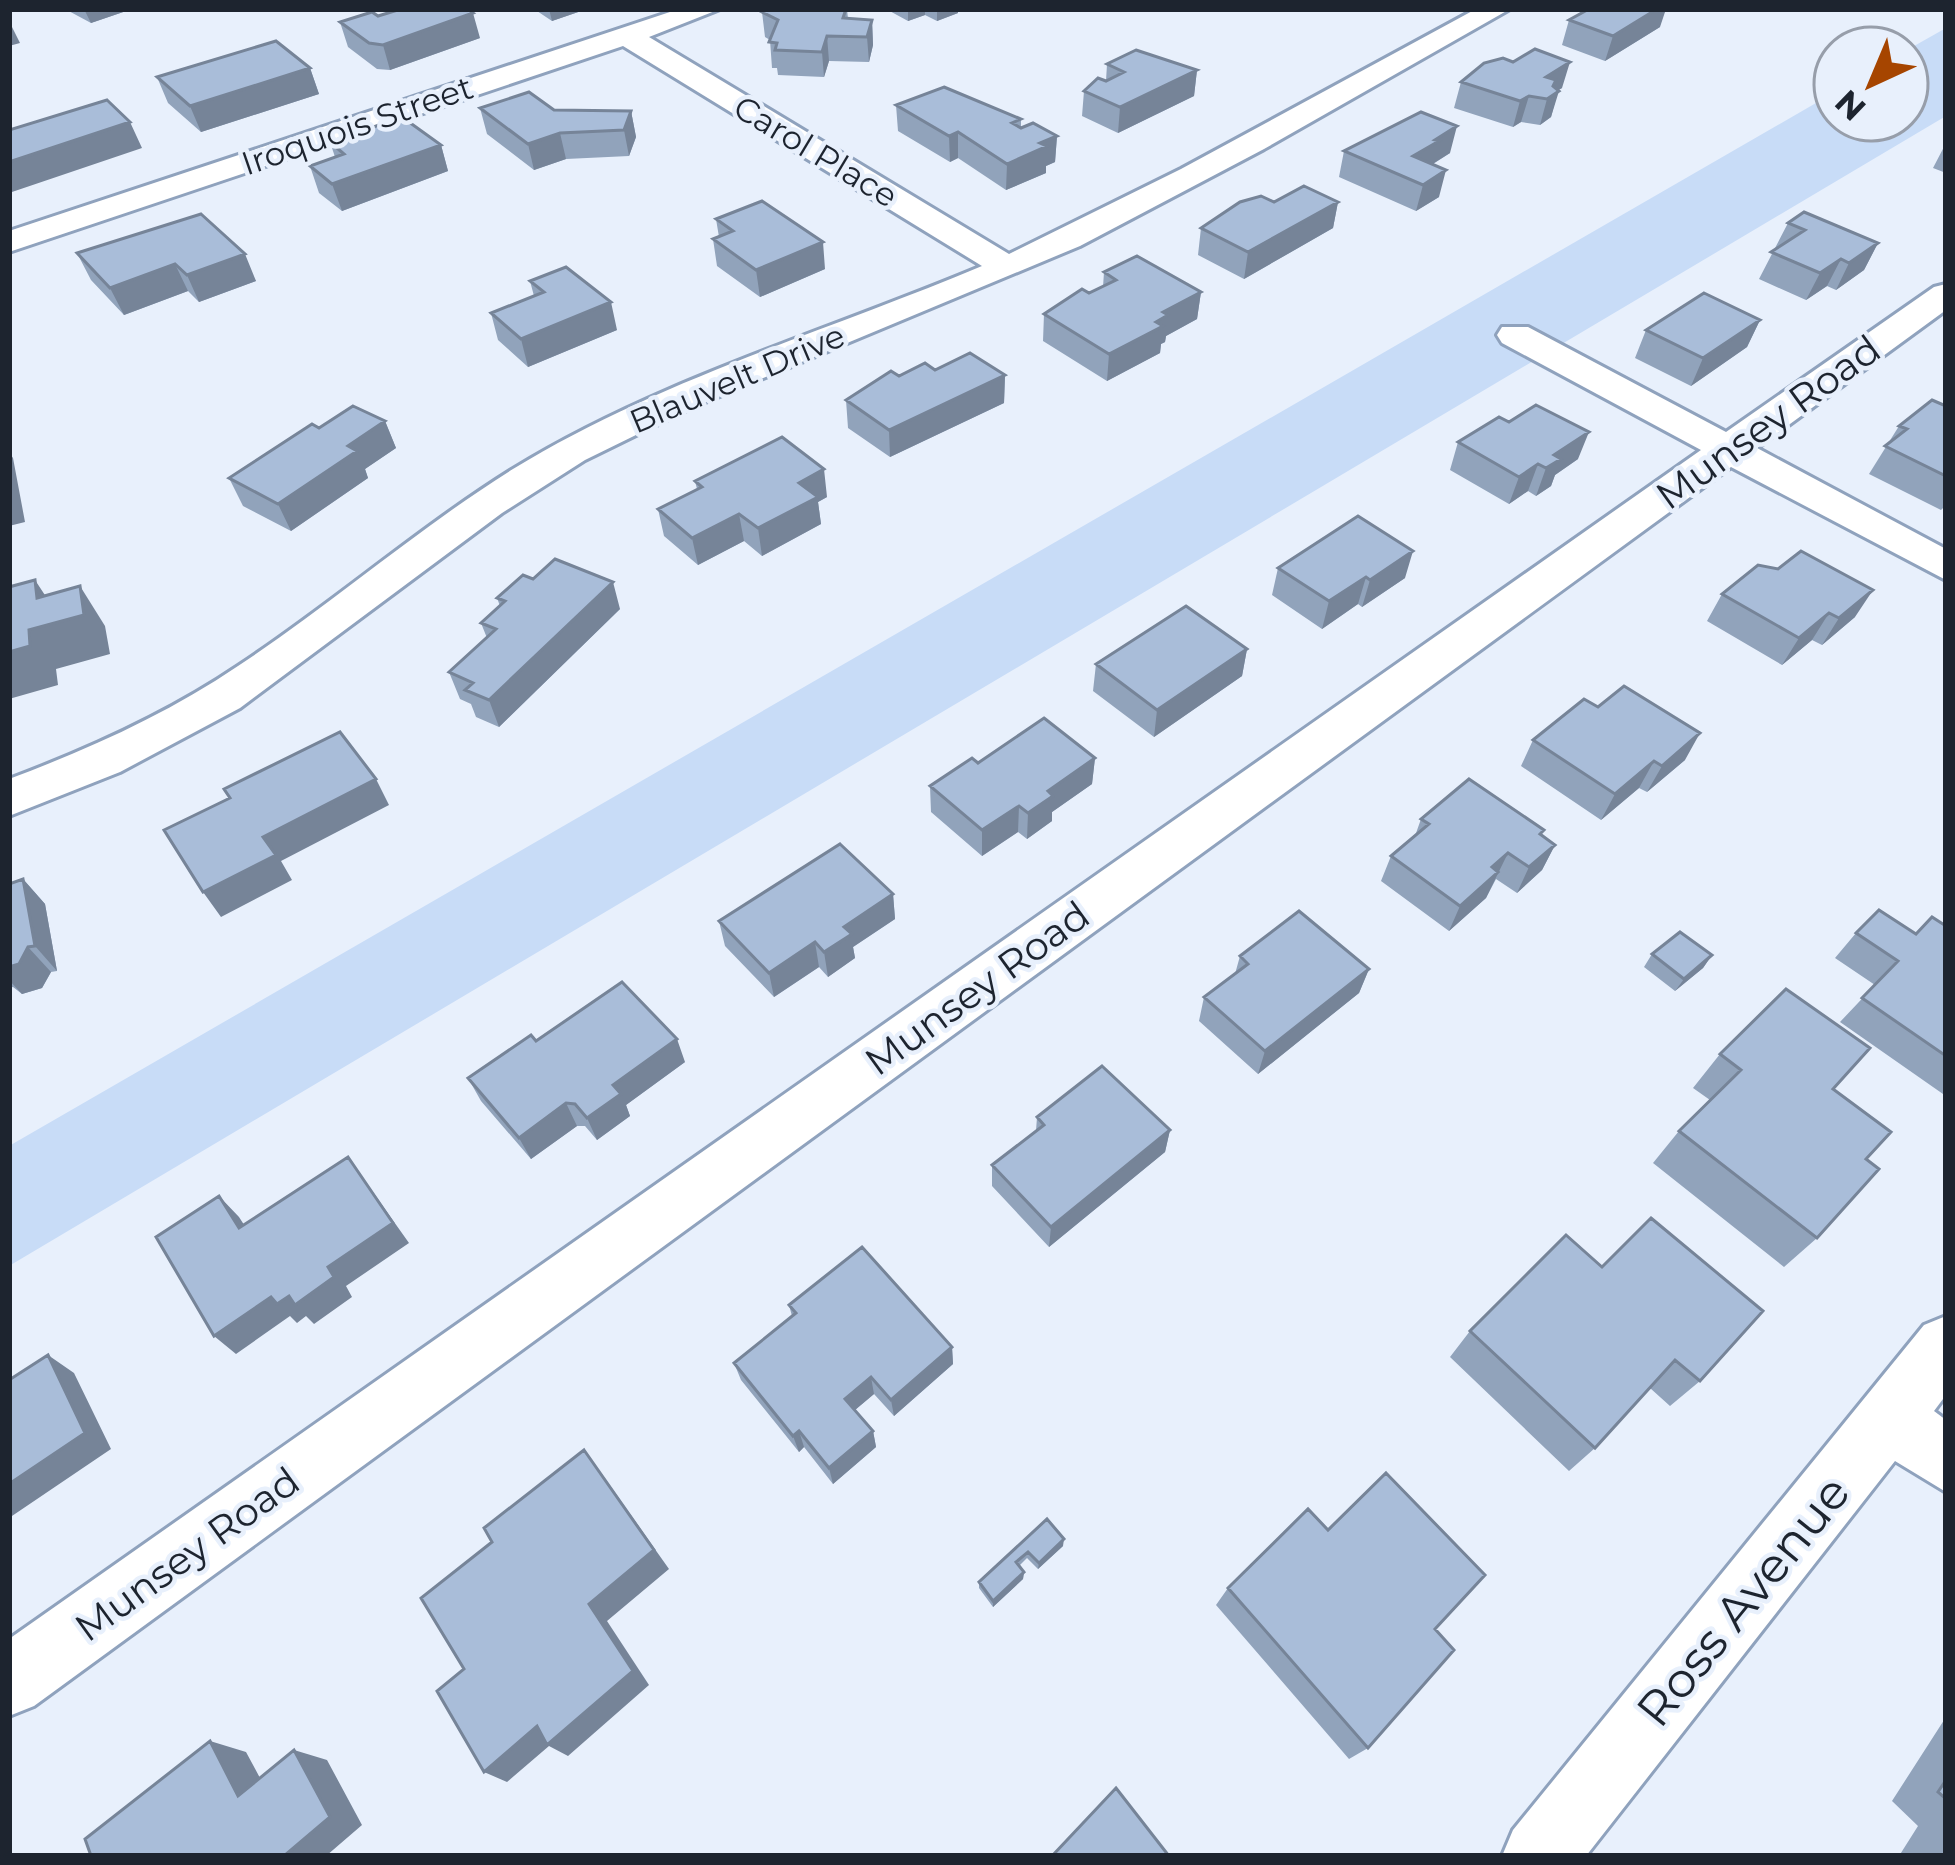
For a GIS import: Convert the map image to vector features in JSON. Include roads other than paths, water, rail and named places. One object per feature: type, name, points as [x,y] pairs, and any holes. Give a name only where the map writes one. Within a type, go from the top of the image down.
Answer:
[{"type":"street","name":"Iroquois Street","points":[[9,242],[706,9]]},
{"type":"street","name":"Blauvelt Drive","points":[[9,798],[152,736],[252,679],[397,566],[571,452],[761,362],[1007,267],[1496,9]]},
{"type":"street","name":"Carol Place","points":[[625,35],[1007,267]]},
{"type":"street","name":"Munsey Road","points":[[9,1681],[1946,294]]},
{"type":"street","points":[[1515,335],[1946,566]]},
{"type":"street","name":"Ross Avenue","points":[[1539,1856],[1946,1346]]},
{"type":"street","points":[[1890,1417],[1946,1460]]}]
